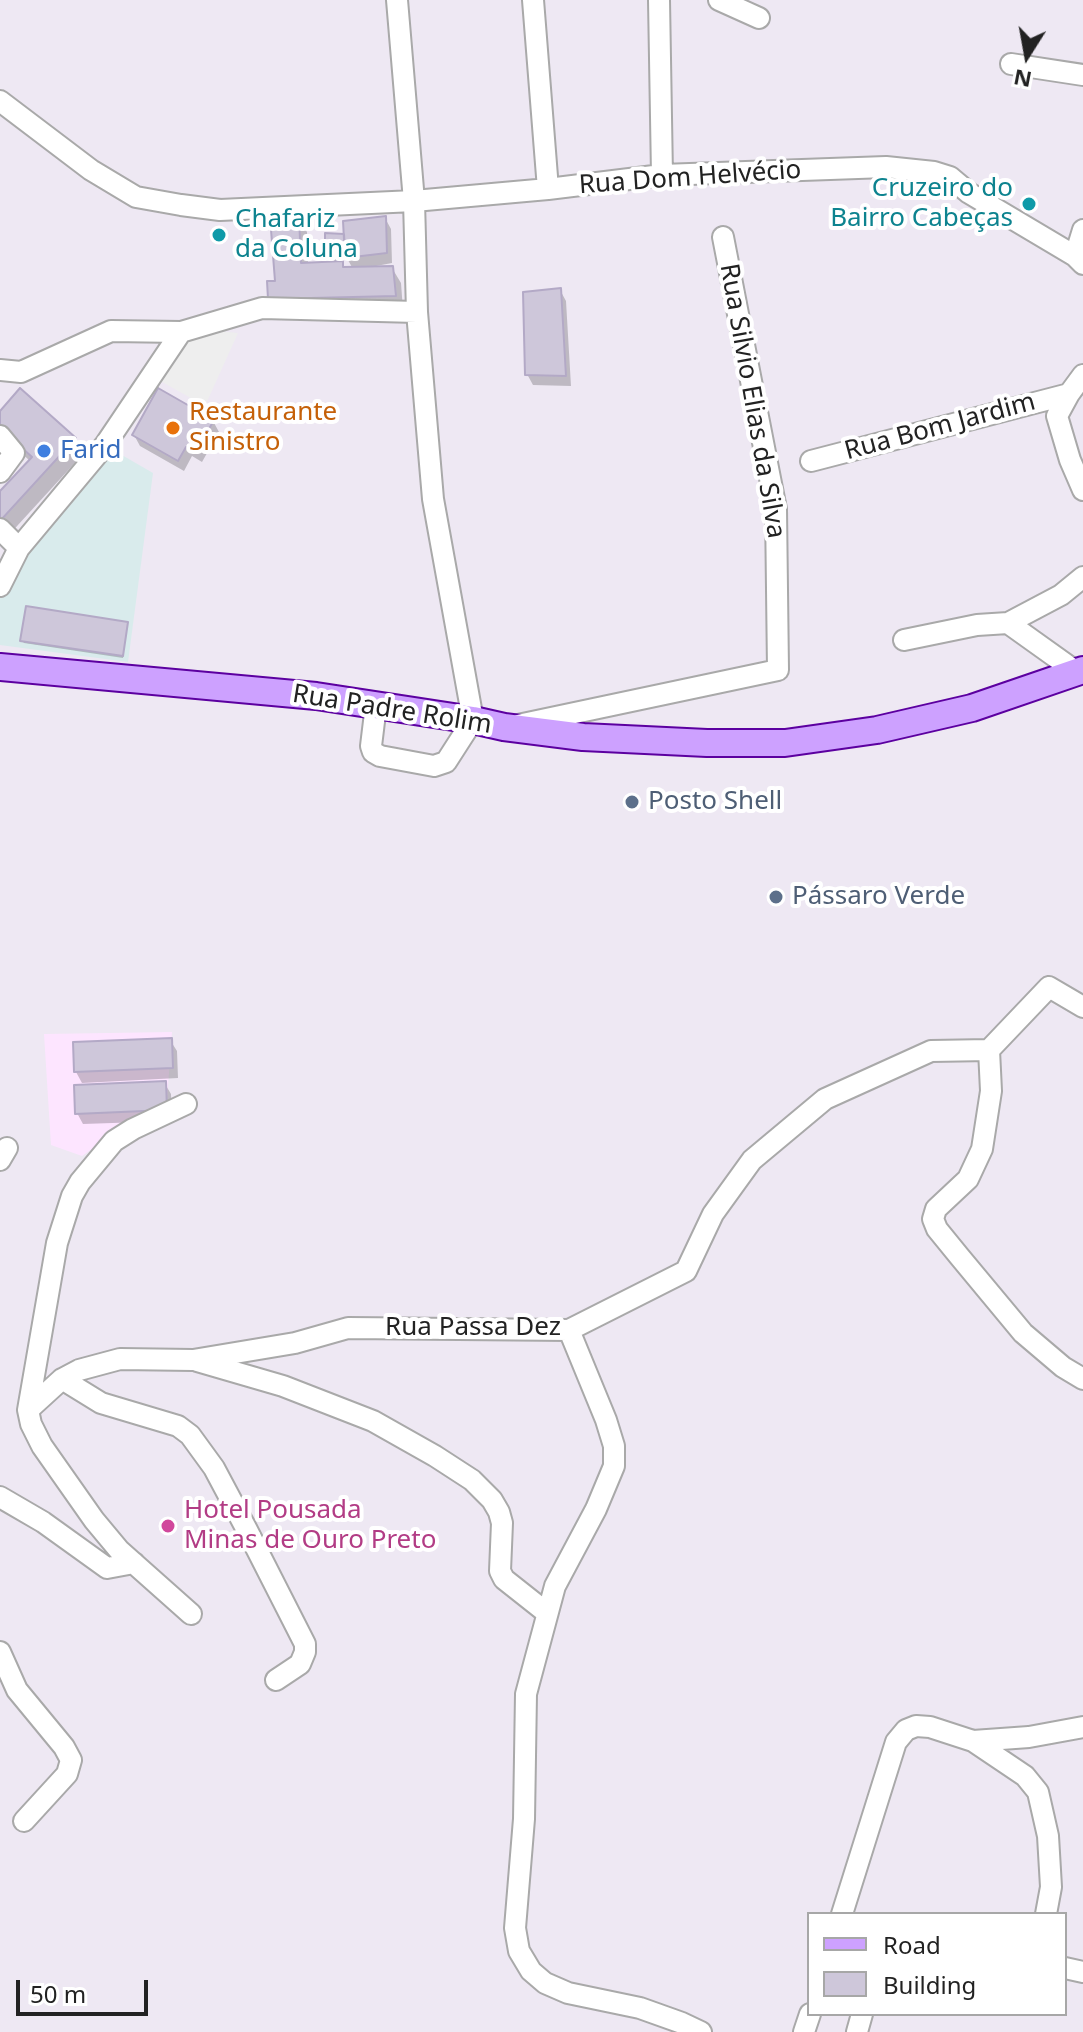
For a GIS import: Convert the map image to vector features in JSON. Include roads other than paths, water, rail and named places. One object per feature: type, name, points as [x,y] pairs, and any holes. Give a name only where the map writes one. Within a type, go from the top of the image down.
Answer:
[{"type":"main road","name":"Rua Padre Rolim","points":[[0,667],[316,696],[583,737],[707,743],[785,743],[877,730],[972,708],[1080,671]]},
{"type":"street","points":[[376,705],[373,752],[434,766],[446,762],[473,720],[433,499],[417,312],[414,201],[397,0]]},
{"type":"street","points":[[533,0],[548,189]]},
{"type":"street","points":[[659,0],[662,175]]},
{"type":"street","points":[[719,0],[759,18]]},
{"type":"street","points":[[1011,64],[1083,75]]},
{"type":"street","name":"Rua Dom Helvécio","points":[[0,101],[91,170],[136,197],[220,210],[414,201],[662,175],[886,167],[934,172],[950,177],[969,193],[1079,260]]},
{"type":"street","points":[[1079,260],[1083,230]]},
{"type":"street","name":"Rua Silvio Elias da Silva","points":[[504,727],[778,670],[776,509],[723,237]]},
{"type":"street","points":[[0,370],[21,372],[111,331],[181,332],[262,308],[417,312]]},
{"type":"street","points":[[0,586],[19,548],[105,445],[181,332]]},
{"type":"street","points":[[1083,375],[1057,416],[1083,490]]},
{"type":"street","name":"Rua Bom Jardim","points":[[811,461],[1069,394]]},
{"type":"street","points":[[0,436],[14,453],[0,472]]},
{"type":"street","points":[[0,529],[19,548]]},
{"type":"street","points":[[904,640],[977,625],[1008,623],[1061,595],[1083,577]]},
{"type":"street","points":[[1008,623],[1080,671]]},
{"type":"street","points":[[1083,1007],[1049,987],[989,1050],[991,1091],[982,1149],[968,1179],[936,1209],[933,1219],[959,1256],[1023,1333],[1063,1367],[1083,1379]]},
{"type":"street","name":"Rua Passa Dez","points":[[28,1410],[62,1379],[79,1370],[120,1359],[193,1360],[295,1343],[348,1328],[569,1330],[686,1271],[713,1214],[752,1160],[825,1099],[931,1051],[989,1050]]},
{"type":"street","points":[[186,1104],[114,1141],[72,1196],[57,1243],[28,1410],[42,1446],[94,1520],[134,1563],[191,1614]]},
{"type":"street","points":[[569,1330],[606,1420],[614,1446],[614,1466],[596,1509],[555,1586],[526,1694],[524,1819],[515,1928],[519,1951],[531,1971],[545,1983],[568,1993],[640,2008],[701,2032]]},
{"type":"street","points":[[193,1360],[283,1386],[373,1421],[472,1480],[492,1500],[502,1523],[500,1571],[504,1579],[547,1613]]},
{"type":"street","points":[[62,1379],[101,1403],[178,1426],[190,1435],[214,1468],[305,1644],[300,1664],[276,1680]]},
{"type":"street","points":[[0,1497],[43,1522],[93,1561],[107,1568],[134,1563]]},
{"type":"street","points":[[0,1652],[8,1688],[64,1747],[71,1760],[67,1774],[24,1821]]},
{"type":"street","points":[[843,1912],[896,1742],[906,1730],[916,1726],[930,1727],[973,1741],[1025,1776],[1038,1792],[1048,1836],[1051,1887],[1046,1912]]},
{"type":"street","points":[[973,1741],[1029,1737],[1083,1727]]},
{"type":"place","name":"Cruzeiro do Bairro Cabeças","points":[[1029,204]]},
{"type":"place","name":"Chafariz da Coluna","points":[[219,235]]},
{"type":"place","name":"Restaurante Sinistro","points":[[173,428]]},
{"type":"place","name":"Farid","points":[[44,451]]},
{"type":"place","name":"Posto Shell","points":[[632,802]]},
{"type":"place","name":"Pássaro Verde","points":[[776,897]]},
{"type":"place","name":"Hotel Pousada Minas de Ouro Preto","points":[[168,1526]]}]
